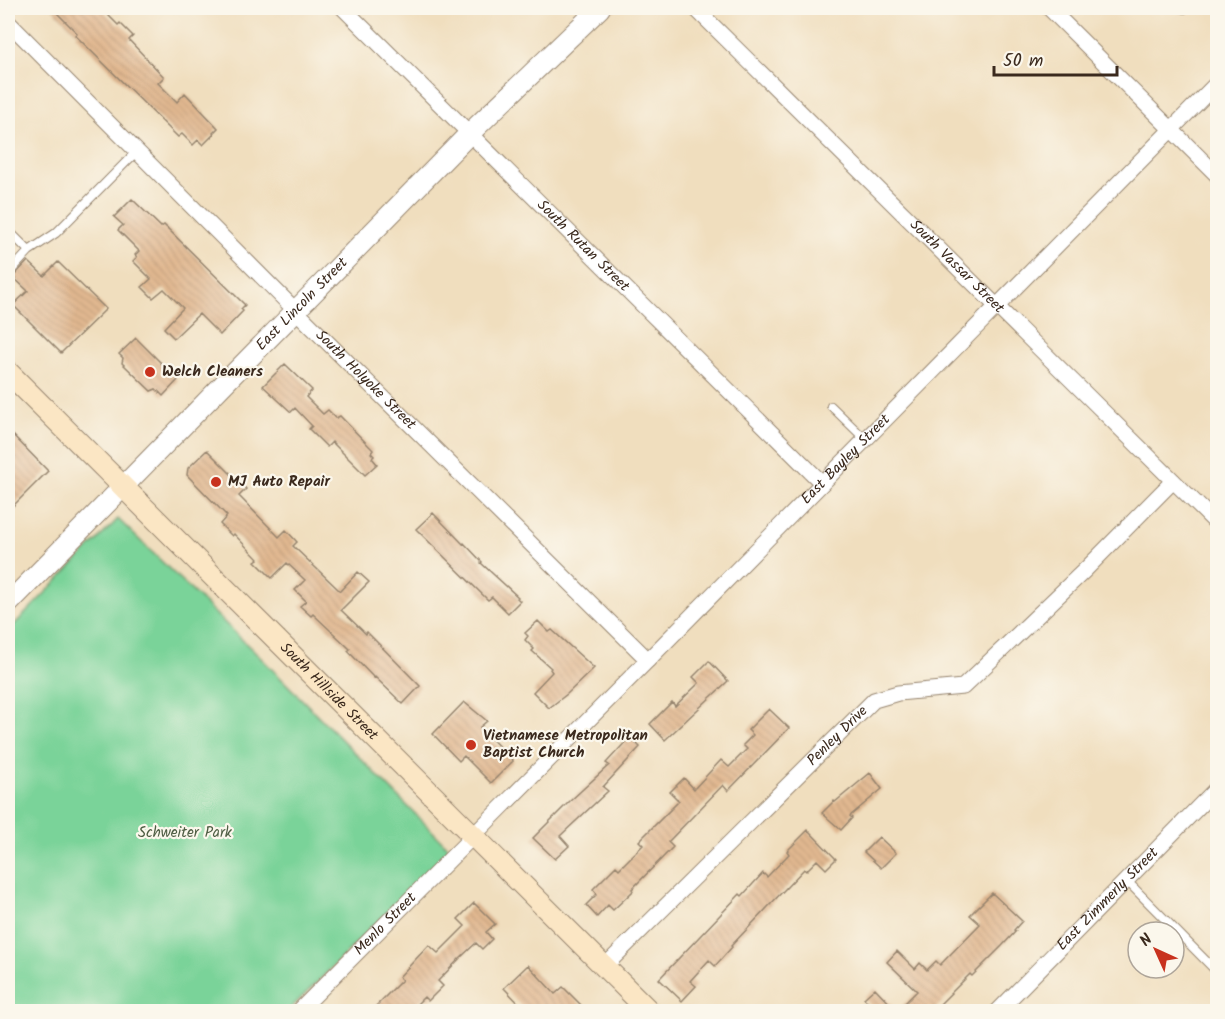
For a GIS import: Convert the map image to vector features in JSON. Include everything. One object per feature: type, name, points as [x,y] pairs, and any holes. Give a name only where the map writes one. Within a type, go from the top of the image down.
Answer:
[{"type":"main road","name":"South Hillside Street","points":[[8,372],[605,966],[646,1010]]},
{"type":"street","name":"South Rutan Street","points":[[343,8],[822,483]]},
{"type":"street","name":"East Lincoln Street","points":[[8,604],[470,133],[600,8]]},
{"type":"street","name":"South Vassar Street","points":[[695,8],[1218,525]]},
{"type":"street","points":[[1048,8],[1218,177]]},
{"type":"street","name":"South Holyoke Street","points":[[8,22],[648,660]]},
{"type":"street","name":"East Bayley Street","points":[[473,836],[1218,82]]},
{"type":"street","name":"Penley Drive","points":[[605,966],[874,700],[898,693],[963,687],[1078,577],[1173,481]]},
{"type":"street","name":"East Zimmerly Street","points":[[997,1011],[1218,787]]},
{"type":"street","name":"Menlo Street","points":[[298,1011],[473,836]]},
{"type":"lane","points":[[8,274],[29,251],[56,233],[137,151]]},
{"type":"lane","points":[[8,230],[29,251]]},
{"type":"lane","points":[[831,406],[865,439]]},
{"type":"lane","points":[[1126,880],[1218,973]]},
{"type":"green space","name":"Schweiter Park","points":[[118,519],[265,662],[449,848],[438,862],[288,1011],[8,1012],[8,631]]},
{"type":"building","points":[[52,8],[93,8],[99,13],[102,9],[118,25],[120,23],[133,36],[129,40],[164,77],[158,83],[177,102],[185,93],[218,128],[214,134],[203,145],[198,140],[193,145],[182,134],[178,137],[75,35],[77,33]]},
{"type":"building","points":[[132,199],[161,227],[164,225],[245,305],[241,309],[243,311],[220,335],[199,314],[174,338],[164,328],[183,308],[164,289],[153,298],[142,287],[151,279],[133,261],[139,251],[118,230],[123,225],[114,217]]},
{"type":"building","points":[[28,261],[44,276],[58,262],[106,309],[61,353],[13,305],[28,291],[13,277]]},
{"type":"building","name":"Welch Cleaners","points":[[136,338],[178,380],[163,396],[156,389],[151,391],[122,363],[123,358],[119,354]]},
{"type":"building","points":[[285,364],[312,390],[306,397],[323,414],[328,410],[336,418],[340,416],[373,450],[372,458],[377,464],[365,475],[332,442],[327,447],[309,429],[312,426],[295,408],[291,412],[263,386]]},
{"type":"building","points":[[8,430],[48,471],[8,511]]},
{"type":"building","points":[[207,450],[246,489],[239,496],[279,537],[286,530],[297,542],[293,546],[340,591],[358,572],[369,582],[341,610],[366,634],[367,632],[420,686],[403,704],[374,678],[348,651],[350,649],[313,614],[311,616],[300,606],[306,601],[295,590],[305,580],[287,563],[272,578],[255,561],[258,559],[234,534],[232,536],[220,524],[227,516],[187,475],[188,468]]},
{"type":"building","points":[[433,513],[481,563],[518,597],[520,601],[508,613],[492,597],[488,600],[416,529]]},
{"type":"building","points":[[538,621],[549,632],[552,630],[594,668],[549,708],[533,692],[552,672],[551,668],[532,651],[534,649],[525,640],[528,636],[525,633]]},
{"type":"building","points":[[709,661],[728,681],[665,740],[650,724],[672,702],[675,706],[699,683],[693,677]]},
{"type":"building","name":"Vietnamese Metropolitan Baptist Church","points":[[464,702],[487,721],[480,727],[513,761],[491,783],[464,756],[459,761],[433,734]]},
{"type":"building","points":[[769,709],[789,728],[728,791],[723,785],[668,842],[673,847],[632,889],[633,891],[613,910],[608,905],[597,917],[586,905],[597,894],[593,889],[616,866],[619,869],[643,845],[639,841],[679,801],[670,792],[684,778],[694,789],[721,760],[729,767],[747,749],[743,745],[753,735],[748,730]]},
{"type":"building","points":[[630,737],[640,747],[603,787],[608,791],[560,836],[569,846],[555,859],[533,838],[609,765],[606,763]]},
{"type":"building","points":[[870,773],[882,789],[850,816],[852,818],[841,830],[822,813]]},
{"type":"building","points":[[808,830],[836,859],[826,869],[817,860],[806,871],[804,869],[715,966],[709,960],[690,981],[696,986],[682,1001],[659,979],[740,894],[742,896],[763,873],[767,877],[789,854],[787,851]]},
{"type":"building","points":[[879,837],[896,853],[881,868],[864,852]]},
{"type":"building","points":[[992,893],[1022,921],[1002,946],[933,1011],[897,1011],[917,991],[887,962],[897,951],[915,969],[920,963],[927,970],[936,961],[940,965],[980,924],[970,915]]},
{"type":"building","points":[[474,903],[495,924],[486,932],[492,939],[482,949],[476,943],[460,958],[438,981],[443,986],[428,1001],[424,997],[410,1011],[371,1011],[402,980],[399,977],[429,945],[438,953],[465,926],[458,919]]},
{"type":"building","points":[[528,965],[555,994],[563,987],[587,1011],[526,1011],[504,988]]},
{"type":"building","points":[[875,988],[897,1011],[876,1011],[864,998]]},
{"type":"place","name":"Welch Cleaners","points":[[150,372]]},
{"type":"place","name":"MJ Auto Repair","points":[[216,482]]},
{"type":"place","name":"Vietnamese Metropolitan Baptist Church","points":[[471,745]]}]
